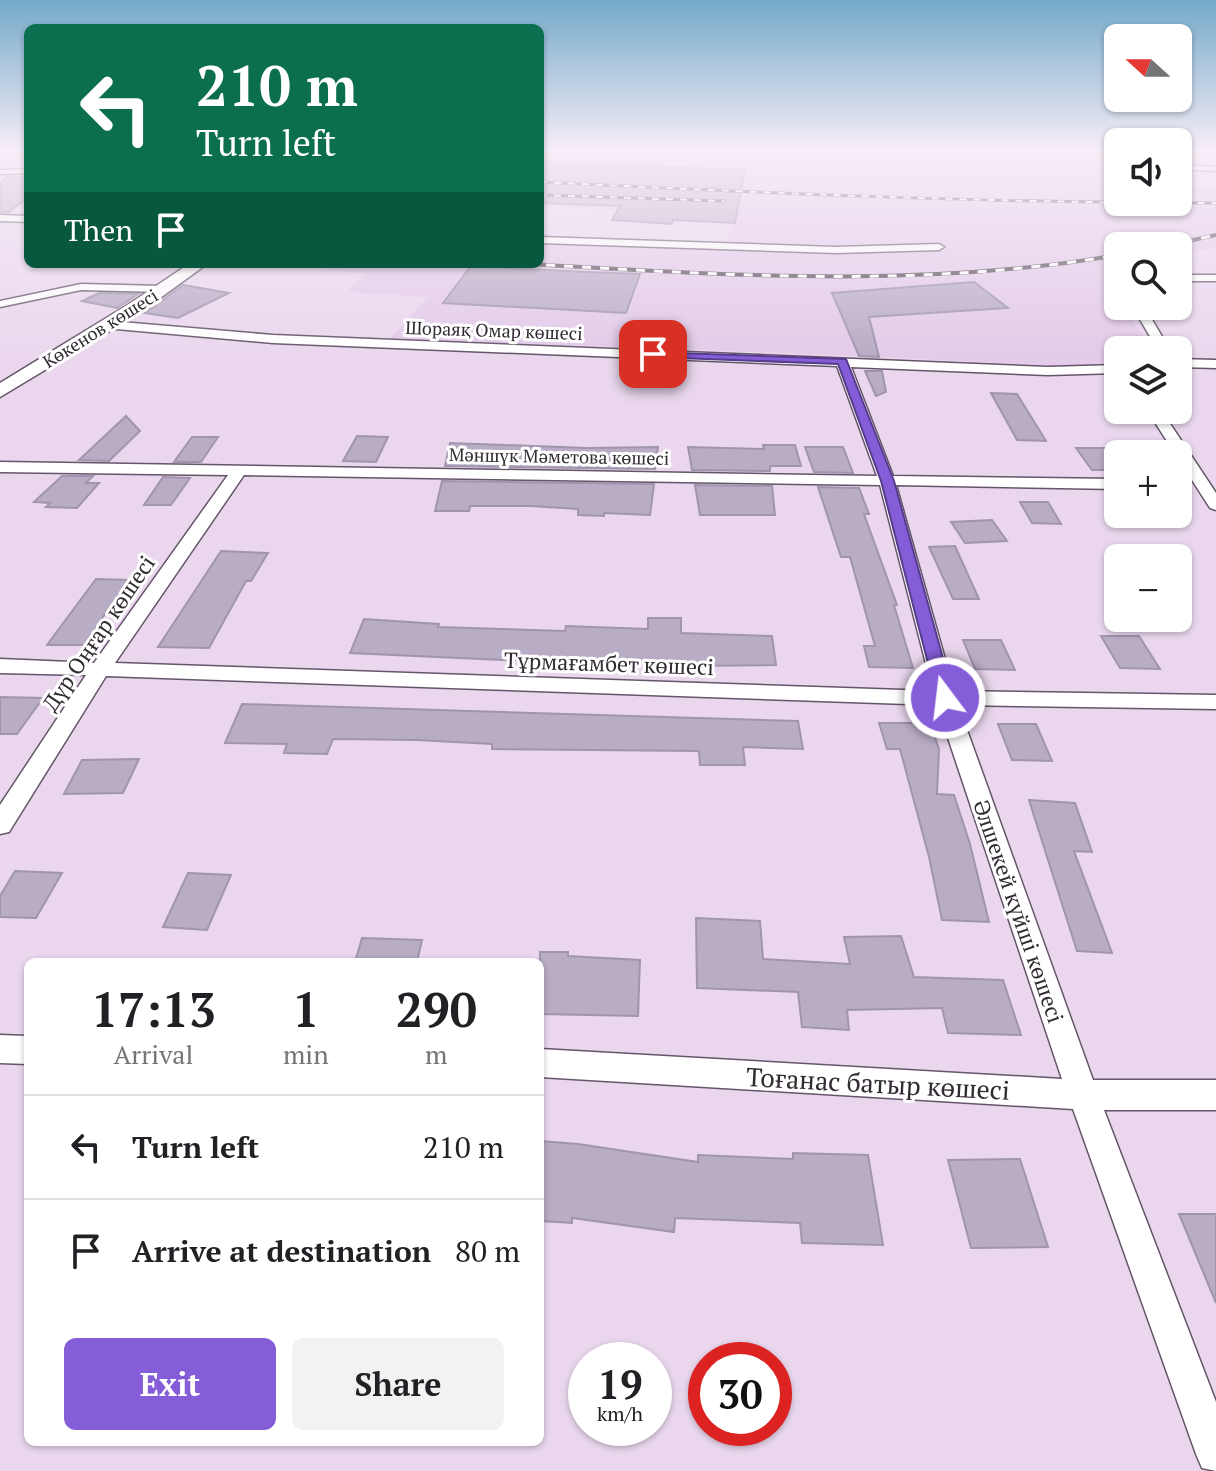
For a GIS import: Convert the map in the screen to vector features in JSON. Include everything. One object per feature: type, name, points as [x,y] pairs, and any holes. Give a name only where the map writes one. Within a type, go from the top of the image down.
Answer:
[{"type":"street","points":[[544,240],[836,250],[939,247]]},
{"type":"street","name":"Көкенов көшесі","points":[[0,391],[109,325],[193,268]]},
{"type":"street","points":[[1192,278],[1216,278]]},
{"type":"street","points":[[0,304],[81,287],[163,289]]},
{"type":"street","name":"Шораяқ Омар көшесі","points":[[109,325],[288,340],[1048,371],[1104,369]]},
{"type":"street","name":"Әлшекей күйші көшесі","points":[[842,361],[887,481],[945,698],[1083,1095],[1216,1454]]},
{"type":"street","points":[[1192,363],[1216,364]]},
{"type":"street","points":[[1164,424],[1209,486],[1216,505]]},
{"type":"street","name":"Мәншүк Мәметова көшесі","points":[[0,467],[1104,484]]},
{"type":"street","name":"Дүр Оңғар көшесі","points":[[0,825],[99,671],[239,471]]},
{"type":"street","name":"Тұрмағамбет көшесі","points":[[0,666],[945,698],[1216,702]]},
{"type":"street","points":[[0,1049],[24,1050]]},
{"type":"street","name":"Тоғанас батыр көшесі","points":[[544,1063],[1083,1095],[1216,1095]]},
{"type":"shaded area","points":[[733,219],[1216,219],[1216,247],[1192,252],[1192,232],[1104,232],[1104,320],[1132,320],[1143,336],[1104,336],[1104,368],[840,355],[390,339],[428,297],[347,292],[365,273],[322,270],[544,268],[544,243],[726,250]]},
{"type":"building","points":[[736,219],[735,223],[673,220],[672,224],[612,220]]},
{"type":"building","points":[[469,268],[640,274],[626,313],[443,303]]},
{"type":"building","points":[[974,282],[1008,308],[869,317],[879,357],[859,356],[832,293]]},
{"type":"building","points":[[183,285],[229,293],[178,318],[145,313]]},
{"type":"building","points":[[99,293],[138,294],[117,308],[82,301]]},
{"type":"building","points":[[865,371],[882,371],[886,392],[876,396]]},
{"type":"building","points":[[991,393],[1017,394],[1046,441],[1017,440]]},
{"type":"building","points":[[126,416],[140,431],[109,461],[79,460]]},
{"type":"building","points":[[357,436],[388,437],[376,462],[343,461]]},
{"type":"building","points":[[192,437],[218,437],[201,462],[174,462]]},
{"type":"building","points":[[450,443],[658,447],[655,469],[445,466]]},
{"type":"building","points":[[763,445],[795,445],[801,466],[770,466],[770,471],[692,470],[688,447],[764,449]]},
{"type":"building","points":[[805,447],[843,447],[853,473],[814,472]]},
{"type":"building","points":[[1076,448],[1104,448],[1104,470],[1092,470]]},
{"type":"building","points":[[62,476],[93,476],[86,483],[99,483],[77,508],[46,507],[50,503],[34,502]]},
{"type":"building","points":[[163,477],[190,478],[171,505],[144,505]]},
{"type":"building","points":[[442,481],[654,484],[650,515],[604,513],[604,516],[578,515],[578,509],[530,506],[470,506],[469,511],[435,511]]},
{"type":"building","points":[[695,485],[772,486],[775,515],[700,515]]},
{"type":"building","points":[[818,487],[859,488],[869,514],[864,514],[897,605],[894,605],[913,668],[869,667],[864,646],[875,646],[850,557],[841,557]]},
{"type":"building","points":[[1020,502],[1048,502],[1061,524],[1032,523]]},
{"type":"building","points":[[992,520],[1007,541],[965,543],[951,522]]},
{"type":"building","points":[[955,546],[979,599],[953,599],[929,547]]},
{"type":"building","points":[[221,551],[268,553],[251,581],[246,581],[209,648],[158,647]]},
{"type":"building","points":[[96,579],[128,580],[84,645],[47,645]]},
{"type":"building","points":[[648,618],[681,618],[681,633],[772,636],[776,665],[689,666],[689,663],[503,660],[350,653],[364,619],[439,624],[438,627],[565,631],[566,626],[648,629]]},
{"type":"building","points":[[1101,636],[1139,636],[1160,669],[1120,668]]},
{"type":"building","points":[[963,640],[1001,640],[1015,670],[975,669]]},
{"type":"building","points":[[0,697],[43,698],[17,734],[0,734]]},
{"type":"building","points":[[242,704],[798,721],[803,749],[743,747],[745,765],[700,765],[699,751],[492,749],[492,744],[417,740],[333,739],[327,754],[284,753],[287,744],[225,743]]},
{"type":"building","points":[[879,723],[930,723],[939,749],[937,794],[954,795],[970,844],[989,922],[942,920],[929,857],[900,749],[887,749]]},
{"type":"building","points":[[998,724],[1036,724],[1052,761],[1012,760]]},
{"type":"building","points":[[139,759],[123,793],[64,794],[82,760]]},
{"type":"building","points":[[1029,800],[1075,803],[1092,852],[1074,851],[1112,953],[1077,951]]},
{"type":"building","points":[[15,871],[62,873],[36,918],[0,917],[0,896]]},
{"type":"building","points":[[188,873],[231,875],[207,930],[163,927]]},
{"type":"building","points":[[696,918],[760,921],[763,959],[850,964],[844,937],[901,936],[914,977],[1003,980],[1021,1035],[948,1033],[942,1008],[847,1010],[849,1030],[802,1027],[798,992],[697,988]]},
{"type":"building","points":[[362,938],[422,940],[418,958],[356,958]]},
{"type":"building","points":[[540,952],[568,952],[568,956],[640,960],[638,1016],[544,1014],[544,958],[540,958]]},
{"type":"building","points":[[544,1141],[698,1162],[698,1155],[793,1159],[793,1153],[868,1155],[883,1245],[802,1243],[800,1223],[675,1218],[674,1232],[572,1218],[572,1223],[544,1221]]},
{"type":"building","points":[[1020,1159],[1048,1247],[971,1248],[948,1160]]},
{"type":"building","points":[[1179,1214],[1216,1214],[1216,1303]]},
{"type":"railway","points":[[1192,240],[1216,235]]},
{"type":"railway","points":[[544,265],[750,275],[897,276],[1044,266],[1104,257]]},
{"type":"route","points":[[653,354],[842,361],[887,481],[945,698]]}]
